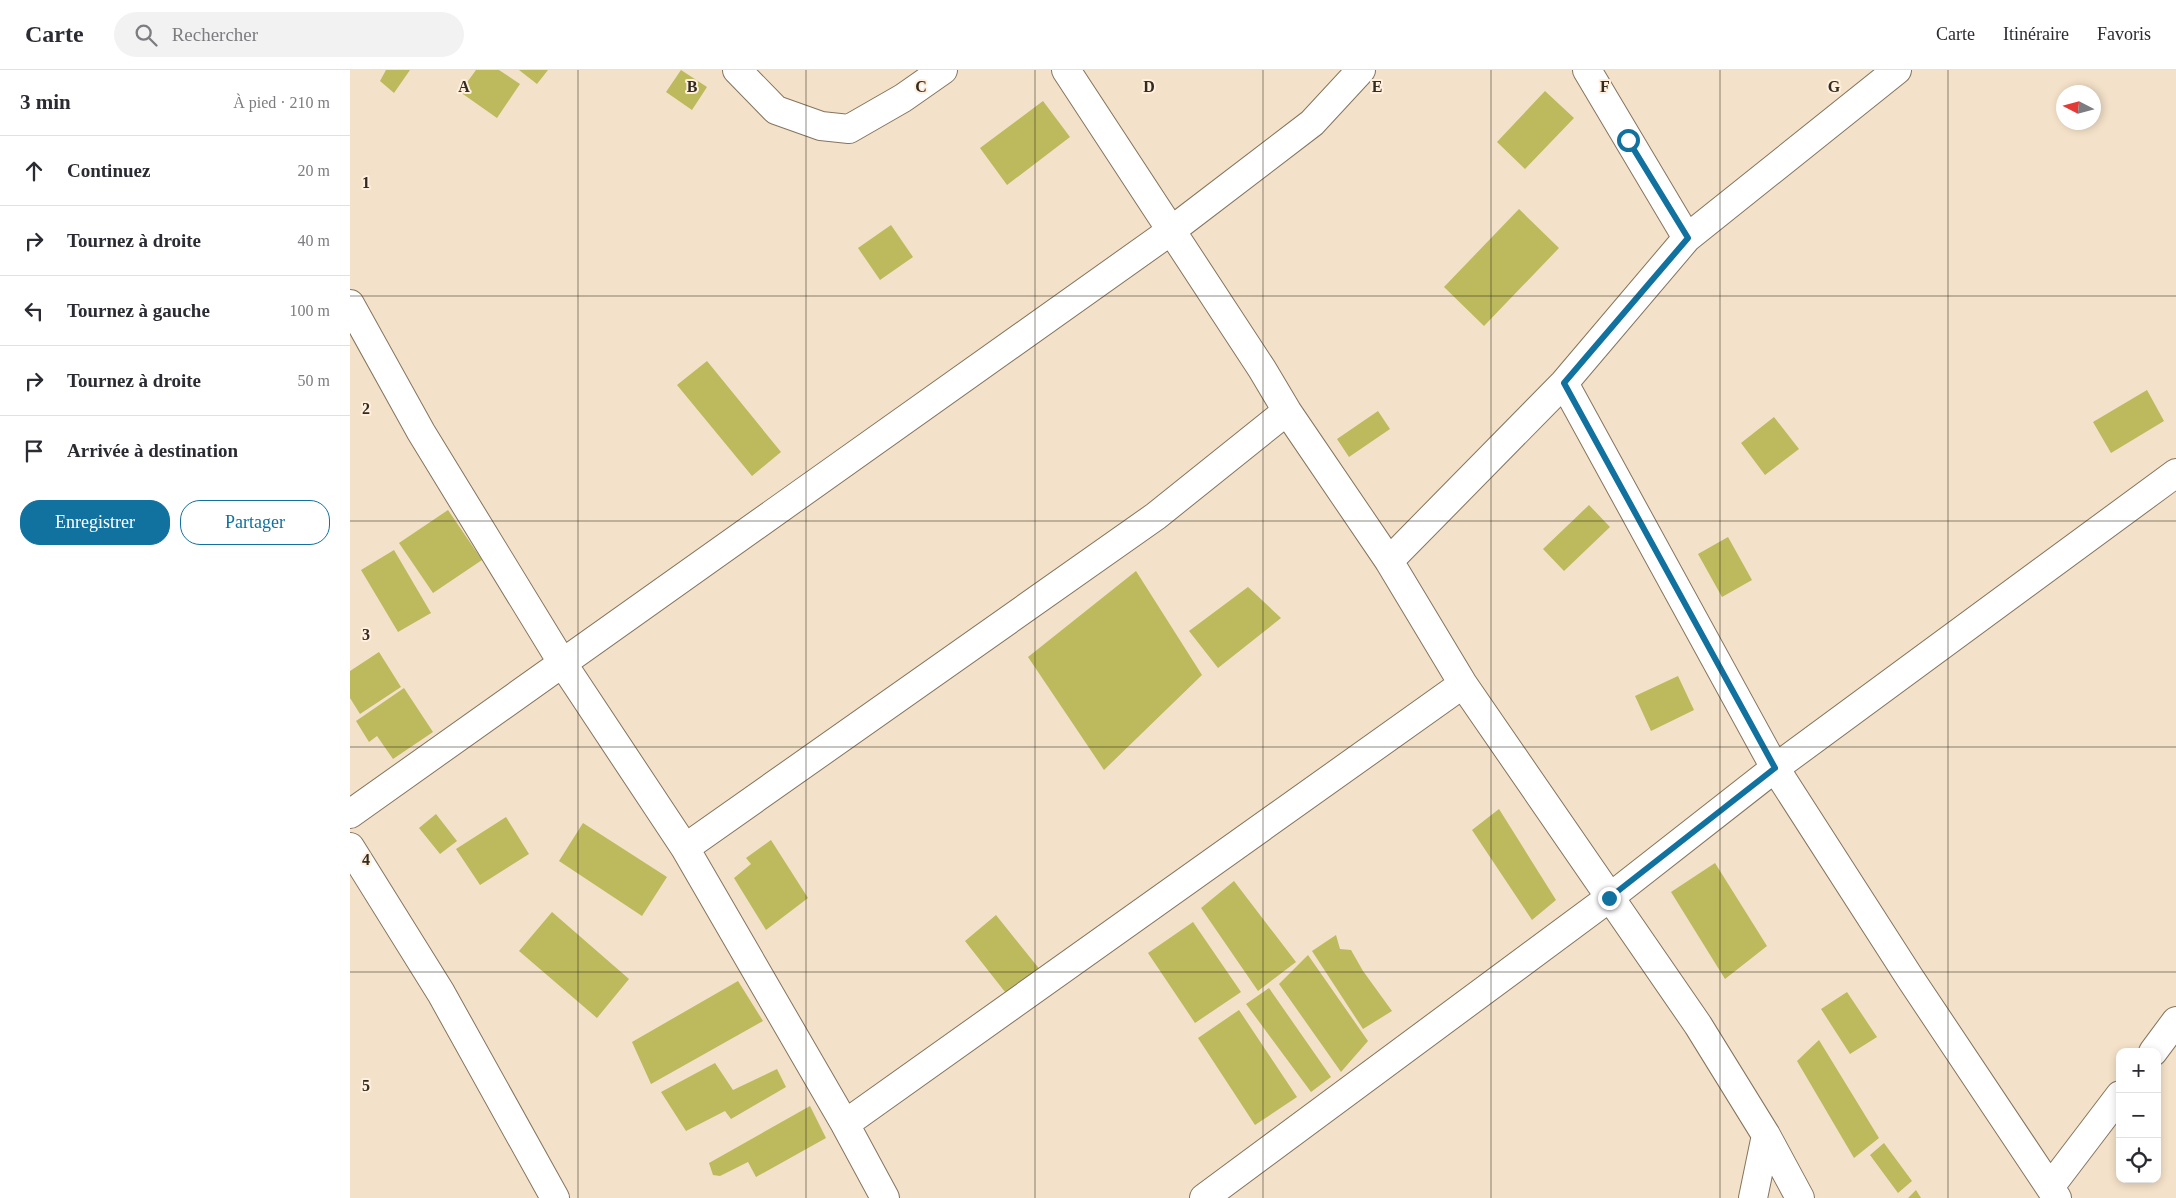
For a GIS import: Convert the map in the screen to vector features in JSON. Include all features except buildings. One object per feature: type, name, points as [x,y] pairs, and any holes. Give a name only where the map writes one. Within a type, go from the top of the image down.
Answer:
[{"type":"street","points":[[737,70],[776,110],[821,126],[849,129],[903,98],[943,70]]},
{"type":"street","points":[[1066,70],[1172,230],[1287,411],[1389,561],[1463,684],[1698,1025],[1766,1136],[1800,1198]]},
{"type":"street","points":[[350,814],[564,664],[1172,230],[1312,123],[1362,70]]},
{"type":"street","points":[[1587,70],[1688,238]]},
{"type":"street","points":[[1389,561],[1564,383],[1688,238],[1897,70]]},
{"type":"street","points":[[350,304],[421,432],[564,664],[685,848],[846,1124],[885,1198]]},
{"type":"street","points":[[1564,383],[1775,768],[1910,978],[2053,1193],[2116,1101]]},
{"type":"street","points":[[685,848],[1156,516],[1287,411]]},
{"type":"street","points":[[1204,1198],[1609,898],[1775,768],[2176,472]]},
{"type":"street","points":[[846,1124],[1463,684]]},
{"type":"street","points":[[350,847],[441,992],[556,1198]]},
{"type":"street","points":[[2156,1048],[2176,1021]]},
{"type":"street","points":[[1753,1198],[1766,1136]]},
{"type":"route","points":[[1609,898],[1775,768],[1564,383],[1688,238],[1628,140]]}]
